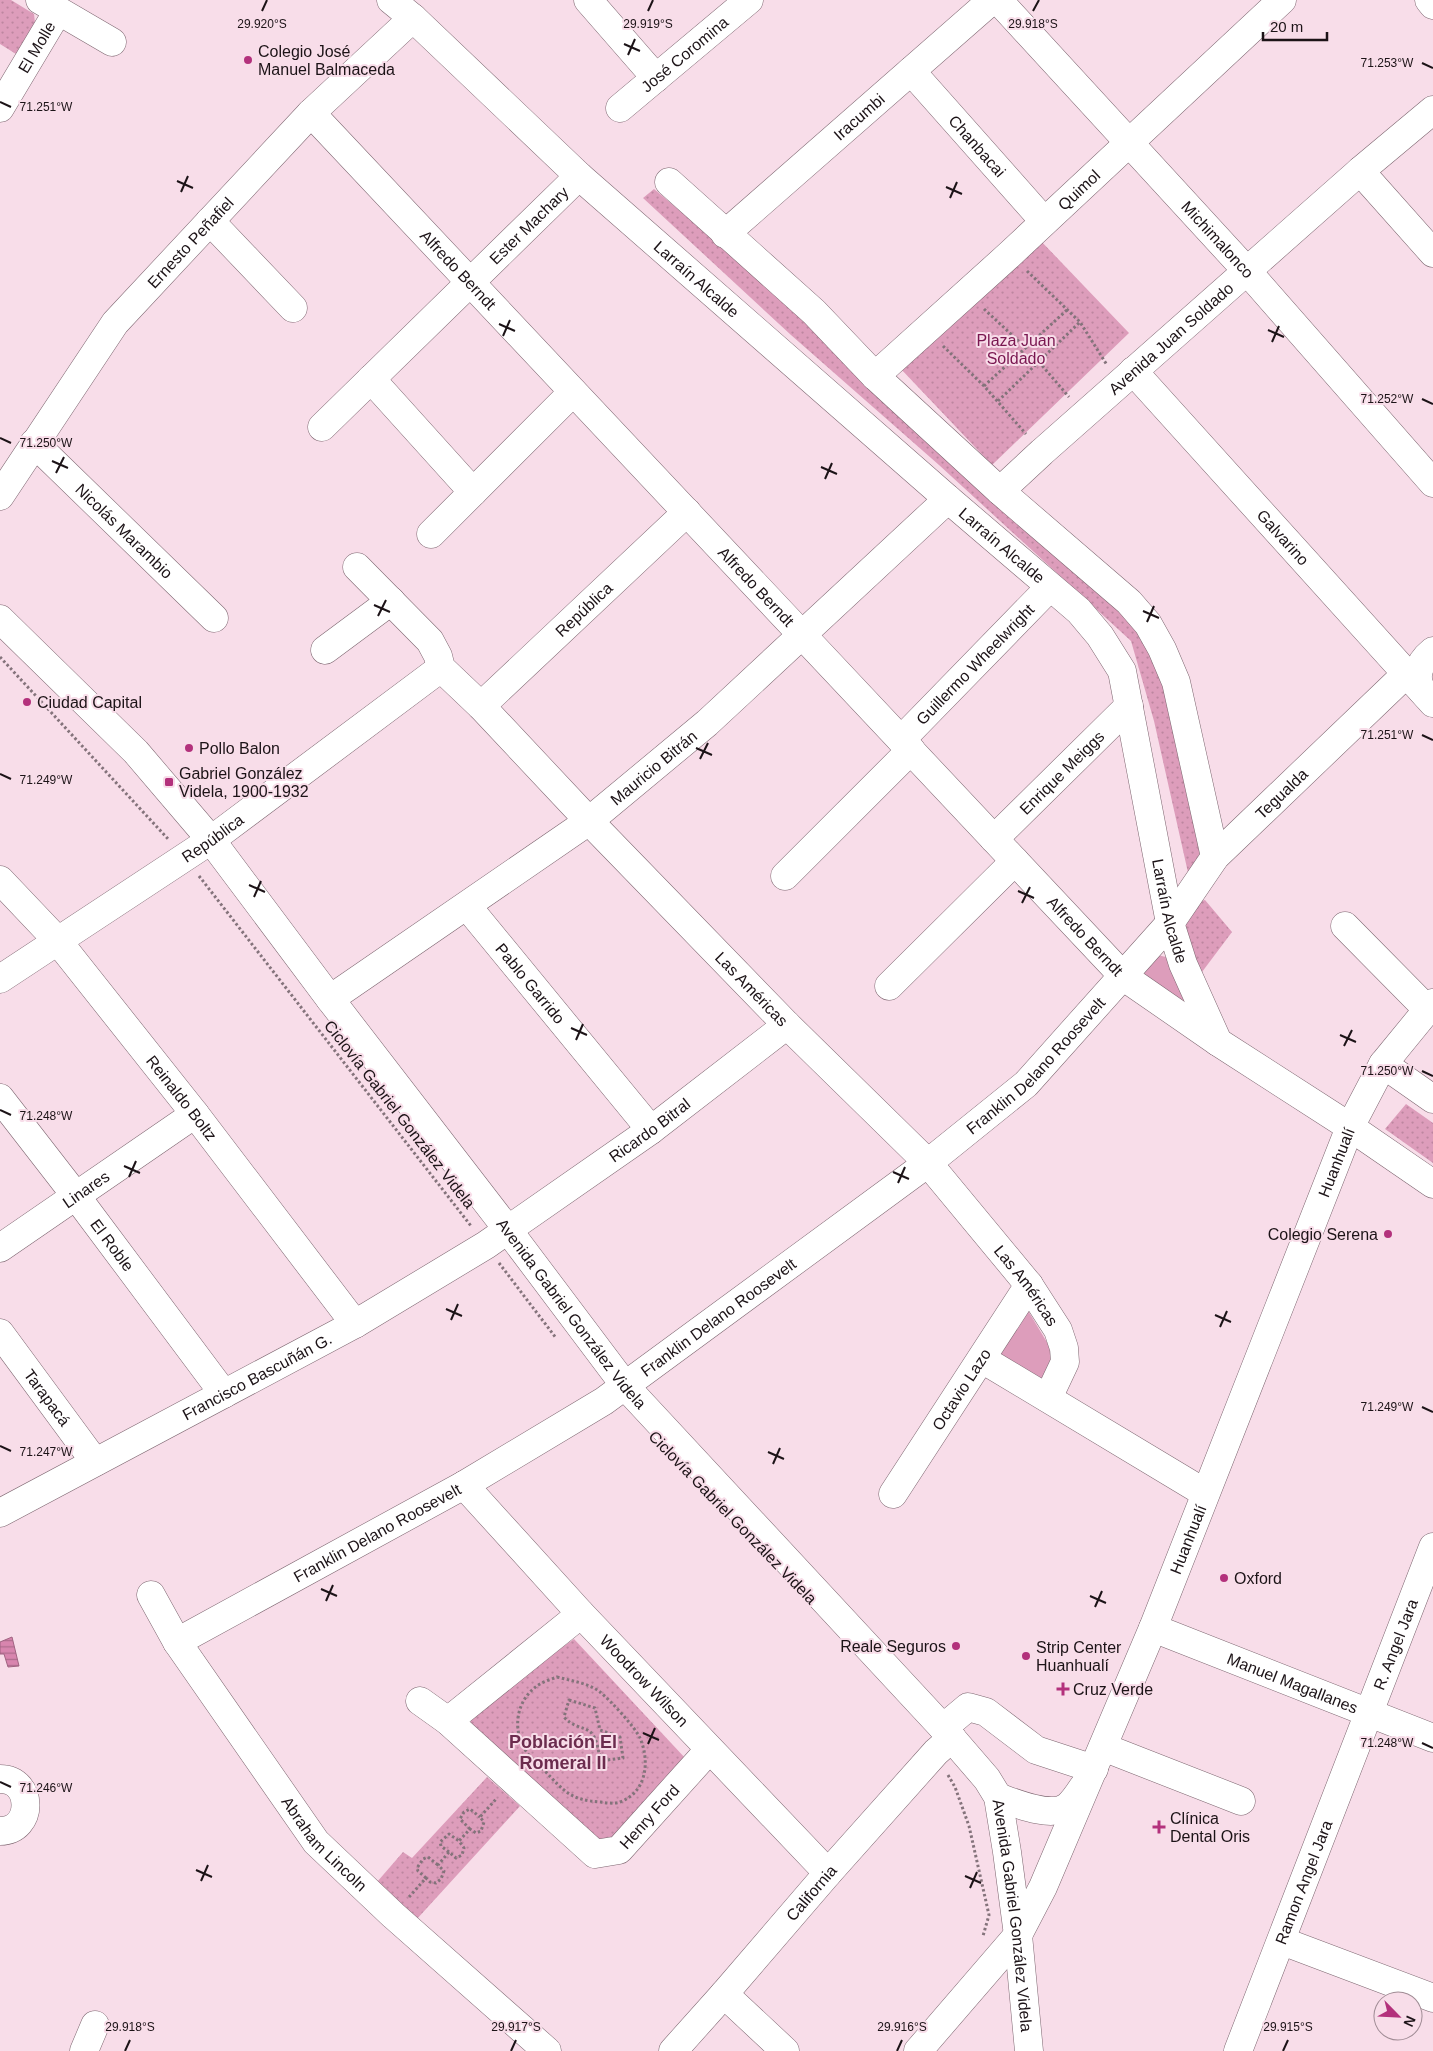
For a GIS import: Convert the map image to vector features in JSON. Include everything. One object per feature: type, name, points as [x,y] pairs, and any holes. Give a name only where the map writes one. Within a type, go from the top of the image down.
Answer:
[{"type":"street","name":"Larraín Alcalde","points":[[391,0],[413,18],[579,176],[1079,611],[1100,636],[1122,670],[1170,923],[1183,964],[1218,1042]]},
{"type":"street","points":[[588,0],[656,78]]},
{"type":"street","name":"José Coromina","points":[[620,108],[749,0]]},
{"type":"street","name":"Iracumbi","points":[[725,234],[992,0]]},
{"type":"street","name":"Michimalonco","points":[[998,0],[1248,271],[1433,483]]},
{"type":"street","name":"Quimol","points":[[875,376],[1130,142],[1280,0]]},
{"type":"street","points":[[1429,0],[1433,5]]},
{"type":"street","name":"El Molle","points":[[0,108],[49,5],[112,42]]},
{"type":"street","name":"Ernesto Peñafiel","points":[[0,496],[115,323],[311,113],[413,18]]},
{"type":"street","name":"Chanbacai","points":[[911,71],[1044,221]]},
{"type":"street","name":"Avenida Juan Soldado","points":[[1000,491],[1360,170],[1433,110]]},
{"type":"street","name":"Alfredo Berndt","points":[[311,113],[1124,977],[1218,1042]]},
{"type":"street","points":[[1360,170],[1433,253]]},
{"type":"street","name":"Ester Machary","points":[[322,427],[579,176]]},
{"type":"street","points":[[669,182],[814,312],[875,376],[1000,491],[1130,602],[1148,624],[1162,649],[1176,682],[1215,857]]},
{"type":"street","points":[[210,221],[294,308]]},
{"type":"street","name":"Galvarino","points":[[1126,378],[1423,692]]},
{"type":"street","points":[[371,379],[473,492]]},
{"type":"street","points":[[431,534],[573,392]]},
{"type":"street","name":"Nicolás Marambio","points":[[34,443],[214,618]]},
{"type":"street","name":"Mauricio Bitrán","points":[[330,999],[589,821],[707,723],[948,499]]},
{"type":"street","name":"República","points":[[480,706],[686,512]]},
{"type":"street","name":"Las Américas","points":[[357,567],[430,641],[438,656],[441,668],[788,1025],[928,1163],[1029,1285],[1058,1330],[1064,1348],[1065,1362],[1048,1398]]},
{"type":"street","name":"Guillermo Wheelwright","points":[[785,876],[1050,587]]},
{"type":"street","points":[[325,650],[391,601]]},
{"type":"street","name":"Avenida Gabriel González Videla","points":[[0,619],[136,752],[211,840],[626,1387],[944,1740],[987,1779],[998,1797],[1007,1852],[1018,1935],[1029,2051]]},
{"type":"street","points":[[1423,692],[1418,675],[1423,660],[1433,651]]},
{"type":"street","name":"República","points":[[0,979],[211,840],[441,668]]},
{"type":"street","name":"Tegualda","points":[[1170,923],[1215,857],[1423,692]]},
{"type":"street","name":"Enrique Meiggs","points":[[994,839],[1129,706]]},
{"type":"street","points":[[889,986],[1015,861]]},
{"type":"street","name":"Reinaldo Boltz","points":[[0,880],[57,940],[195,1114],[355,1324]]},
{"type":"street","name":"Pablo Garrido","points":[[467,906],[651,1130]]},
{"type":"street","name":"Franklin Delano Roosevelt","points":[[177,1642],[464,1485],[626,1387],[928,1163],[1026,1084],[1124,977],[1170,923]]},
{"type":"street","name":"Huanhualí","points":[[918,2051],[1018,1935],[1047,1879],[1153,1628],[1350,1127],[1383,1064],[1430,1006],[1345,926]]},
{"type":"street","name":"Ricardo Bitral","points":[[508,1230],[651,1130],[788,1025]]},
{"type":"street","points":[[1218,1042],[1350,1127],[1433,1184]]},
{"type":"street","points":[[1383,1064],[1433,1099]]},
{"type":"street","name":"El Roble","points":[[0,1098],[224,1394]]},
{"type":"street","name":"Linares","points":[[0,1248],[195,1114]]},
{"type":"street","name":"Francisco Bascuñán G.","points":[[0,1512],[355,1324],[508,1230]]},
{"type":"street","name":"Octavio Lazo","points":[[893,1494],[982,1360],[1029,1285]]},
{"type":"street","name":"Tarapacá","points":[[0,1333],[95,1462]]},
{"type":"street","points":[[982,1360],[1205,1493]]},
{"type":"street","name":"Woodrow Wilson","points":[[464,1485],[581,1614],[709,1750],[828,1872]]},
{"type":"street","name":"R. Angel Jara","points":[[1368,1712],[1433,1547]]},
{"type":"street","name":"Abraham Lincoln","points":[[151,1594],[177,1642],[316,1842],[393,1915],[547,2051]]},
{"type":"street","points":[[448,1721],[581,1614]]},
{"type":"street","name":"Manuel Magallanes","points":[[1153,1628],[1433,1738]]},
{"type":"street","name":"Henry Ford","points":[[420,1701],[448,1721],[512,1781],[595,1854],[619,1850],[709,1750]]},
{"type":"street","name":"California","points":[[673,2051],[944,1740],[968,1707],[986,1712],[1036,1750],[1095,1766]]},
{"type":"street","name":"Ramon Angel Jara","points":[[1238,2051],[1282,1941],[1368,1712]]},
{"type":"street","points":[[998,1797],[1022,1806],[1046,1811],[1067,1807],[1095,1766],[1241,1801]]},
{"type":"street","points":[[0,1779],[12,1781],[19,1787],[26,1802],[26,1810],[18,1824],[12,1829],[0,1831]]},
{"type":"street","points":[[1282,1941],[1433,1998]]},
{"type":"street","points":[[724,1994],[785,2051]]},
{"type":"street","points":[[84,2051],[95,2025]]},
{"type":"path","points":[[1009,254],[1068,309],[1126,378]]},
{"type":"path","points":[[966,292],[1026,348]]},
{"type":"path","points":[[984,386],[1068,309]]},
{"type":"path","points":[[998,401],[1080,322]]},
{"type":"path","points":[[926,330],[984,386],[1042,452]]},
{"type":"path","points":[[1038,362],[1085,414]]},
{"type":"path","name":"Ciclovía Gabriel González Videla","points":[[0,657],[184,856],[557,1339]]},
{"type":"path","points":[[557,1677],[585,1684],[599,1692],[639,1736],[644,1751],[646,1768],[642,1782],[637,1790],[620,1802],[582,1801],[564,1791],[528,1753],[519,1733],[517,1718],[520,1708],[539,1684],[557,1677]]},
{"type":"path","points":[[569,1700],[595,1708],[600,1730],[620,1737],[622,1758],[606,1760],[599,1754],[597,1740],[586,1728],[570,1724],[564,1717],[569,1700]]},
{"type":"path","points":[[944,1740],[955,1787],[969,1826],[989,1915],[984,1935],[980,1942]]},
{"type":"path","points":[[480,1817],[512,1781]]},
{"type":"path","points":[[470,1809],[480,1817],[484,1822],[481,1832],[476,1833],[460,1819],[464,1812],[470,1809]]},
{"type":"path","points":[[459,1841],[470,1829]]},
{"type":"path","points":[[449,1834],[459,1841],[464,1848],[462,1856],[456,1858],[441,1846],[440,1842],[449,1834]]},
{"type":"path","points":[[438,1865],[449,1852]]},
{"type":"path","points":[[428,1857],[438,1865],[444,1871],[441,1879],[436,1883],[430,1882],[417,1868],[420,1862],[428,1857]]},
{"type":"path","points":[[393,1915],[426,1878]]},
{"type":"green space","points":[[0,0],[11,0],[34,14],[35,23],[16,54],[0,44]]},
{"type":"green space","points":[[654,189],[787,301],[1122,609],[1148,642],[1171,694],[1202,848],[1189,877],[1154,721],[1131,641],[939,465],[791,335],[643,198]]},
{"type":"green space","name":"Plaza Juan Soldado","points":[[1038,238],[1129,333],[992,465],[900,368]]},
{"type":"green space","points":[[1205,900],[1232,932],[1202,972],[1188,951],[1181,923],[1197,902]]},
{"type":"green space","points":[[1157,955],[1175,959],[1188,998],[1184,1005],[1148,987],[1144,971]]},
{"type":"green space","points":[[1406,1104],[1433,1123],[1433,1163],[1385,1129]]},
{"type":"green space","points":[[1024,1304],[1057,1359],[1044,1386],[994,1350]]},
{"type":"green space","points":[[574,1639],[686,1759],[613,1839],[599,1840],[471,1725],[471,1715],[477,1707]]},
{"type":"green space","points":[[487,1777],[520,1806],[416,1920],[377,1882],[403,1852],[412,1858]]},
{"type":"shaded area","points":[[12,1637],[19,1666],[8,1667],[4,1654],[0,1654],[0,1642]]},
{"type":"place","name":"Colegio José Manuel Balmaceda","points":[[248,60]]},
{"type":"place","name":"Ciudad Capital","points":[[27,702]]},
{"type":"place","name":"Pollo Balon","points":[[189,748]]},
{"type":"place","name":"Gabriel González Videla, 1900-1932","points":[[169,782]]},
{"type":"place","name":"Colegio Serena","points":[[1388,1234]]},
{"type":"place","name":"Oxford","points":[[1224,1578]]},
{"type":"place","name":"Reale Seguros","points":[[956,1646]]},
{"type":"place","name":"Strip Center Huanhualí","points":[[1026,1656]]},
{"type":"place","name":"Cruz Verde","points":[[1063,1689]]},
{"type":"place","name":"Clínica Dental Oris","points":[[1159,1827]]},
{"type":"district","name":"Población El Romeral II","points":[[563,1752]]}]
